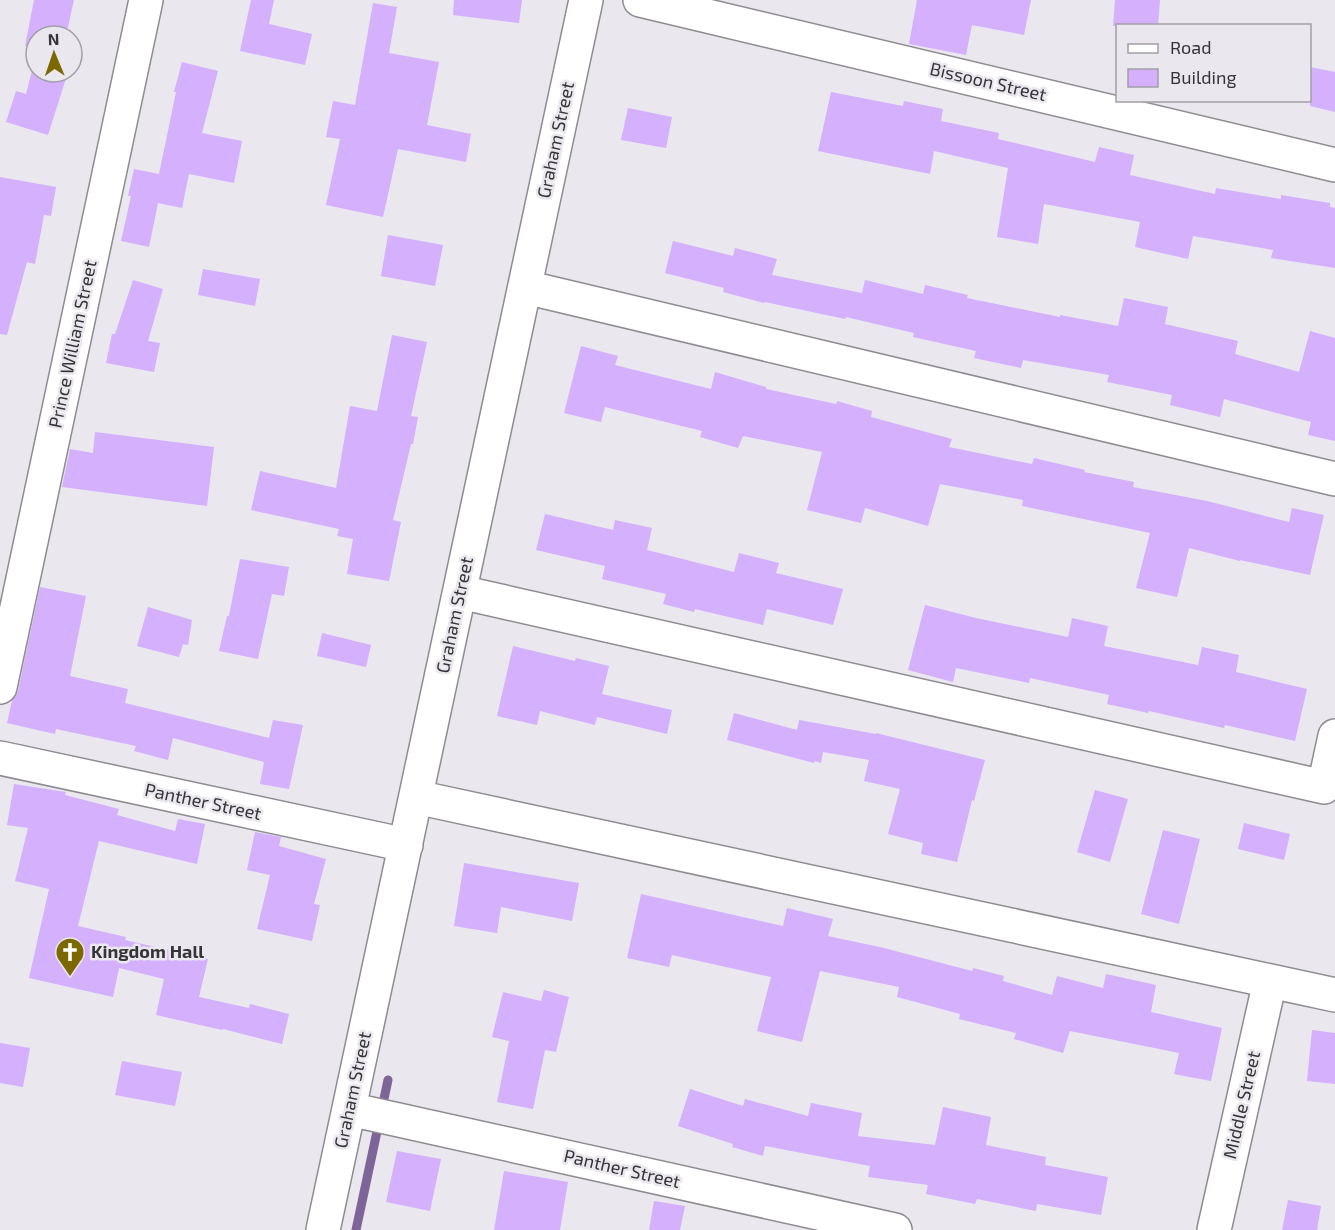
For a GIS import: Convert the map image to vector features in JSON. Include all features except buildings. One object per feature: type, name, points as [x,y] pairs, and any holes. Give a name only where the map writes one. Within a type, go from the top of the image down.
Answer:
[{"type":"street","name":"Prince William Street","points":[[0,687],[146,0]]},
{"type":"street","name":"Graham Street","points":[[324,1230],[586,0]]},
{"type":"street","name":"Bissoon Street","points":[[640,0],[1335,165]]},
{"type":"street","points":[[525,286],[1335,479]]},
{"type":"street","points":[[460,592],[1324,787],[1335,736]]},
{"type":"street","name":"Panther Street","points":[[0,758],[406,845]]},
{"type":"street","points":[[416,797],[1335,995]]},
{"type":"street","name":"Middle Street","points":[[1214,1230],[1270,981]]},
{"type":"street","name":"Panther Street","points":[[349,1109],[895,1230]]},
{"type":"waterway","points":[[356,1230],[388,1080]]},
{"type":"place","name":"Kingdom Hall","points":[[70,978]]}]
